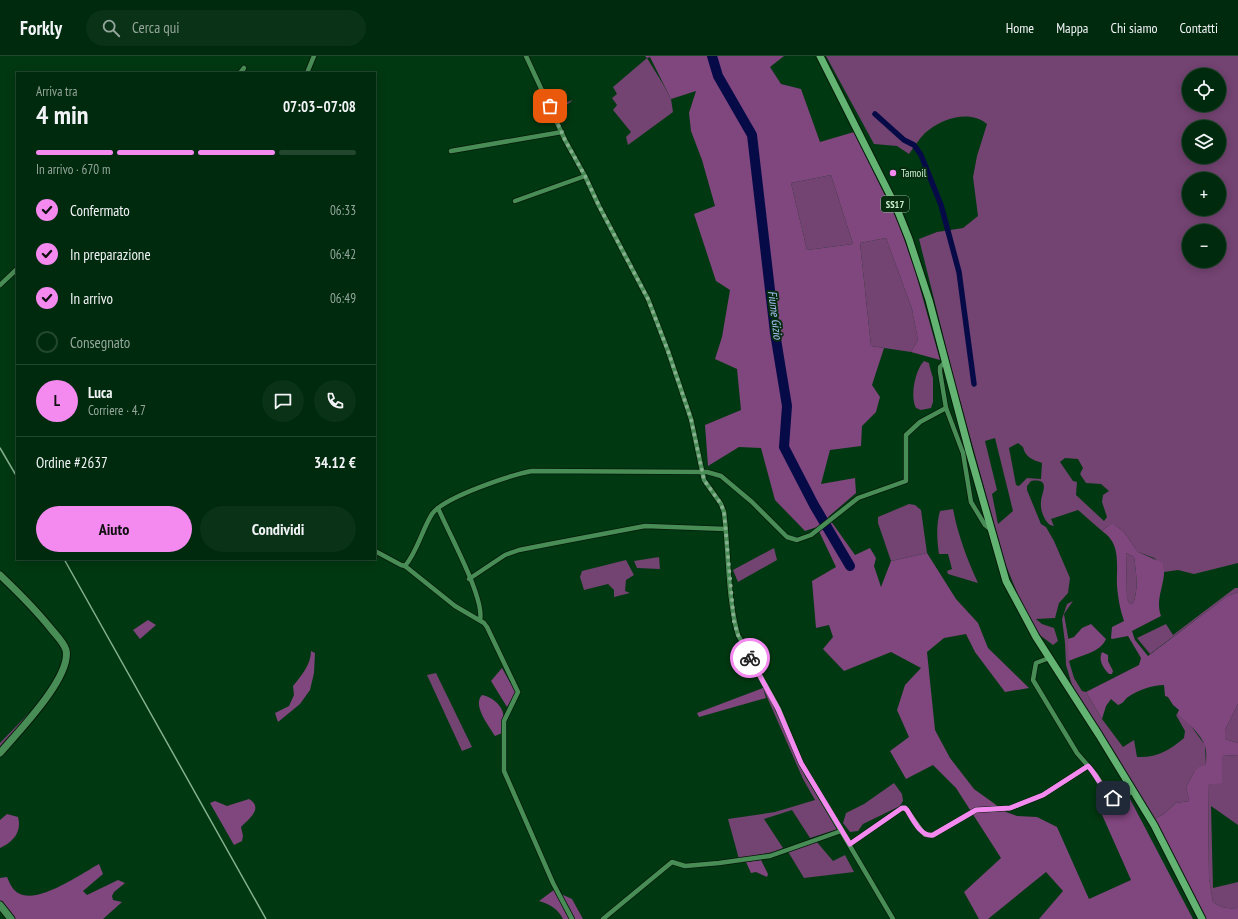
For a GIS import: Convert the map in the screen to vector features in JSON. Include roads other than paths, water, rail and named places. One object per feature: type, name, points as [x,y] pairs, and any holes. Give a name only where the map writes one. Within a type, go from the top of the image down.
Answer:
[{"type":"main road","name":"SS17","points":[[820,56],[897,209],[909,239],[929,300],[966,452],[1006,581],[1020,610],[1049,658],[1154,825],[1202,919]]},
{"type":"main road","points":[[0,574],[30,602],[57,636],[66,651],[63,672],[53,688],[0,753]]},
{"type":"main road","points":[[0,905],[10,919]]},
{"type":"street","points":[[307,72],[314,56]]},
{"type":"street","points":[[526,56],[599,206],[636,274],[654,315],[691,419],[702,472],[707,487],[721,504],[726,529],[734,622],[738,635],[778,709],[801,763],[850,844],[865,874],[894,919]]},
{"type":"street","points":[[241,72],[244,68]]},
{"type":"street","points":[[451,151],[562,132]]},
{"type":"street","points":[[515,201],[585,176]]},
{"type":"street","points":[[0,285],[16,270]]},
{"type":"street","points":[[944,362],[940,366],[940,372],[946,408],[966,452],[971,502],[985,525],[990,529]]},
{"type":"street","points":[[405,566],[429,519],[444,503],[511,476],[532,471],[702,472],[722,476],[752,502],[787,537],[797,540],[803,539],[821,528],[858,498],[906,480],[906,435],[920,422],[946,408]]},
{"type":"street","points":[[438,508],[481,609],[480,620]]},
{"type":"street","points":[[469,579],[506,555],[519,550],[555,542],[645,526],[726,529]]},
{"type":"street","points":[[376,552],[405,566],[455,606],[480,620],[487,627],[518,692],[504,721],[504,771],[553,883],[572,919]]},
{"type":"street","points":[[1049,658],[1036,663],[1033,680],[1069,740],[1096,775],[1109,796],[1113,798],[1120,797],[1133,792]]},
{"type":"street","points":[[850,844],[902,808],[907,810],[922,833],[928,836],[933,835],[976,810],[1010,808],[1043,795],[1088,766]]},
{"type":"street","points":[[603,919],[672,862],[686,866],[770,856],[841,830]]},
{"type":"waterway","name":"Fiume Gizio","points":[[712,56],[718,76],[752,135],[775,333],[787,406],[784,447],[814,505],[850,566]]},
{"type":"waterway","points":[[875,114],[904,140],[914,145],[921,155],[941,205],[959,272],[974,384]]},
{"type":"railway","points":[[0,448],[16,475]]},
{"type":"railway","points":[[65,560],[266,919]]},
{"type":"place","name":"Tamoil","points":[[893,173]]}]
